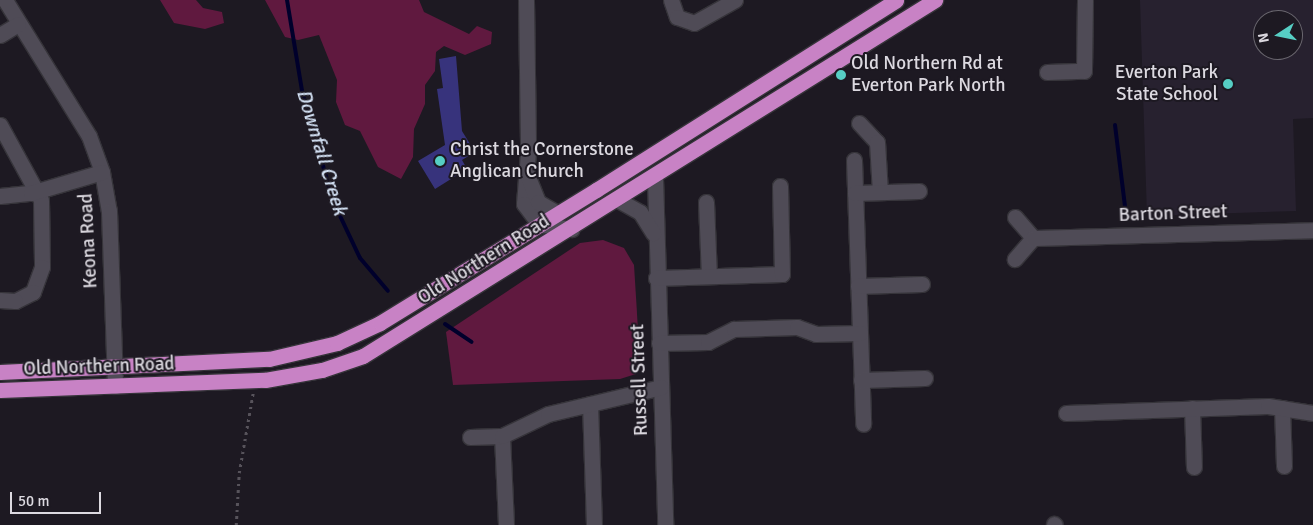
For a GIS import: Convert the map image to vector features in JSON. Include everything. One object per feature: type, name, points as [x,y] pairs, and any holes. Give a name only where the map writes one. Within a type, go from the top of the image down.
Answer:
[{"type":"highway","name":"Old Northern Road","points":[[0,372],[114,365],[256,360],[320,349],[380,323],[896,0]]},
{"type":"highway","name":"Old Northern Road","points":[[0,390],[265,380],[342,364],[399,337],[655,178],[935,0]]},
{"type":"street","name":"Keona Road","points":[[5,0],[18,24],[89,136],[102,172],[109,211],[114,386]]},
{"type":"street","points":[[526,0],[528,177],[524,204],[539,224],[572,229]]},
{"type":"street","points":[[671,0],[677,17],[694,23],[735,0]]},
{"type":"street","points":[[1047,72],[1084,71],[1085,0]]},
{"type":"street","points":[[0,35],[18,24]]},
{"type":"street","points":[[859,123],[876,138],[880,192]]},
{"type":"street","points":[[0,124],[38,191],[40,280],[28,296],[0,300]]},
{"type":"street","points":[[854,160],[863,424]]},
{"type":"street","points":[[0,196],[38,191],[102,172]]},
{"type":"street","points":[[528,177],[538,202],[557,213]]},
{"type":"street","name":"Russell Street","points":[[655,178],[653,233],[660,343],[665,525]]},
{"type":"street","points":[[656,278],[782,274],[780,186]]},
{"type":"street","points":[[855,193],[919,191]]},
{"type":"street","name":"Russell Street","points":[[618,200],[640,212],[653,233]]},
{"type":"street","points":[[706,202],[709,276]]},
{"type":"street","points":[[1015,217],[1033,238],[1015,258]]},
{"type":"street","name":"Barton Street","points":[[1033,238],[1313,230]]},
{"type":"street","points":[[858,286],[922,284]]},
{"type":"street","points":[[660,343],[708,342],[728,330],[744,329],[797,327],[816,334],[860,333]]},
{"type":"street","points":[[861,380],[925,378]]},
{"type":"street","points":[[470,437],[502,436],[548,414],[661,387]]},
{"type":"street","points":[[590,404],[594,525]]},
{"type":"street","points":[[1192,408],[1194,467]]},
{"type":"street","points":[[1066,412],[1192,408],[1282,408],[1313,413]]},
{"type":"street","points":[[1282,408],[1284,466]]},
{"type":"street","points":[[502,436],[506,525]]},
{"type":"path","points":[[236,525],[239,473],[253,393]]},
{"type":"shaded area","points":[[160,0],[196,0],[203,8],[222,12],[224,23],[205,29],[174,23]]},
{"type":"shaded area","points":[[265,0],[419,0],[424,12],[469,34],[477,26],[492,32],[491,44],[465,55],[444,46],[436,52],[435,71],[425,85],[425,104],[414,129],[413,157],[401,179],[378,167],[360,131],[345,125],[336,102],[337,80],[319,35],[298,40],[285,37]]},
{"type":"shaded area","name":"Everton Park State School","points":[[1140,0],[1313,0],[1313,118],[1293,119],[1296,211],[1147,216]]},
{"type":"shaded area","points":[[603,240],[624,248],[634,265],[640,362],[636,374],[620,379],[453,385],[446,332],[580,243]]},
{"type":"building","points":[[456,56],[462,131],[475,152],[462,160],[467,169],[435,189],[418,161],[445,145],[437,89],[443,88],[439,59]]},
{"type":"waterway","name":"Downfall Creek","points":[[287,0],[302,91],[333,201],[360,258],[388,291]]},
{"type":"waterway","points":[[1115,125],[1126,214]]},
{"type":"waterway","points":[[445,324],[472,342]]},
{"type":"place","name":"Old Northern Rd at Everton Park North","points":[[841,75]]},
{"type":"place","name":"Everton Park State School","points":[[1228,84]]},
{"type":"place","name":"Christ the Cornerstone Anglican Church","points":[[440,161]]}]
